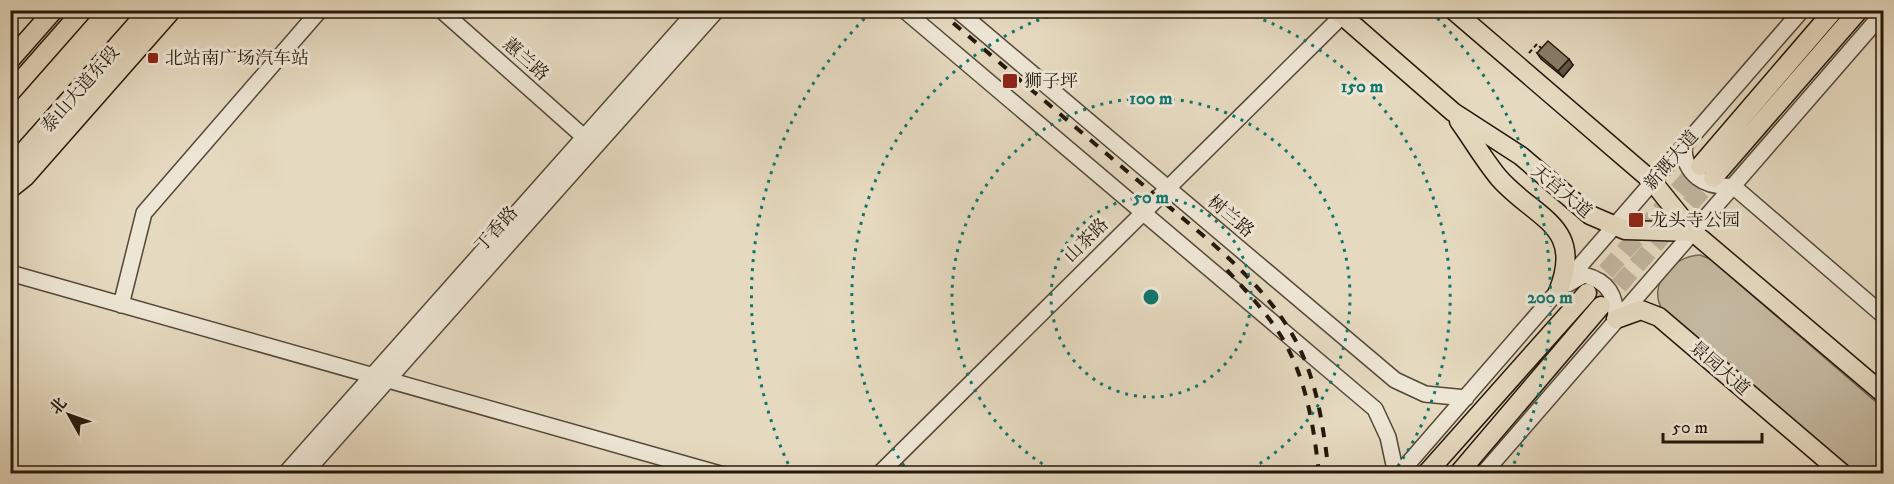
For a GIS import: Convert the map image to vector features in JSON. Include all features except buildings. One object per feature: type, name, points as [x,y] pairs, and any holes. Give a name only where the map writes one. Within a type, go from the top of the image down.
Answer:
[{"type":"main road","points":[[10,60],[54,10]]},
{"type":"main road","points":[[10,93],[83,10]]},
{"type":"main road","name":"泰山大道东段","points":[[10,167],[149,10]]},
{"type":"main road","points":[[10,189],[25,177],[172,10]]},
{"type":"main road","name":"新溉大道","points":[[1834,10],[1707,172],[1859,10]]},
{"type":"main road","name":"天宫大道","points":[[1342,12],[1453,112],[1521,156],[1590,216],[1613,227],[1636,231],[1693,232]]},
{"type":"main road","points":[[1457,13],[1652,181],[1693,232],[1884,394]]},
{"type":"main road","points":[[1453,112],[1499,178],[1545,219],[1560,237],[1567,260],[1566,271],[1558,292]]},
{"type":"main road","points":[[1426,474],[1587,293]]},
{"type":"main road","points":[[1458,474],[1601,306]]},
{"type":"main road","name":"景园大道","points":[[1616,319],[1641,310],[1659,316],[1843,474]]},
{"type":"street","points":[[121,305],[144,213],[320,10]]},
{"type":"street","name":"蕙兰路","points":[[441,10],[584,137]]},
{"type":"street","name":"丁香路","points":[[285,474],[697,10]]},
{"type":"street","name":"丁香路","points":[[304,474],[717,10]]},
{"type":"street","points":[[904,10],[1375,409],[1388,436],[1397,474]]},
{"type":"street","name":"树兰路","points":[[957,10],[1395,381],[1425,394],[1467,398]]},
{"type":"street","name":"新溉大道","points":[[1397,474],[1467,398],[1802,10]]},
{"type":"street","name":"山茶路","points":[[879,474],[1342,12]]},
{"type":"street","points":[[1483,474],[1884,12]]},
{"type":"street","points":[[1684,145],[1683,157],[1689,170],[1703,183],[1718,187],[1732,186],[1884,316]]},
{"type":"street","points":[[10,273],[720,474]]},
{"type":"street","points":[[1558,292],[1584,275],[1598,278],[1610,290],[1616,302],[1616,319]]},
{"type":"path","points":[[1529,53],[1537,44],[1547,52]]},
{"type":"shaded area","points":[[1700,255],[1710,259],[1883,408],[1883,473],[1852,473],[1663,311],[1658,291],[1665,273],[1680,260]]},
{"type":"tunnel","points":[[1588,292],[1700,166]]},
{"type":"tunnel","points":[[1601,306],[1713,178]]},
{"type":"railway","points":[[938,10],[1203,235],[1243,272],[1278,312],[1301,350],[1313,384],[1329,474]]},
{"type":"railway","points":[[1227,270],[1272,322],[1292,357],[1308,406],[1319,474]]},
{"type":"place","name":"北站南广场汽车站","points":[[153,58]]},
{"type":"place","name":"狮子坪","points":[[1010,81]]},
{"type":"place","name":"龙头寺公园","points":[[1636,220]]}]
